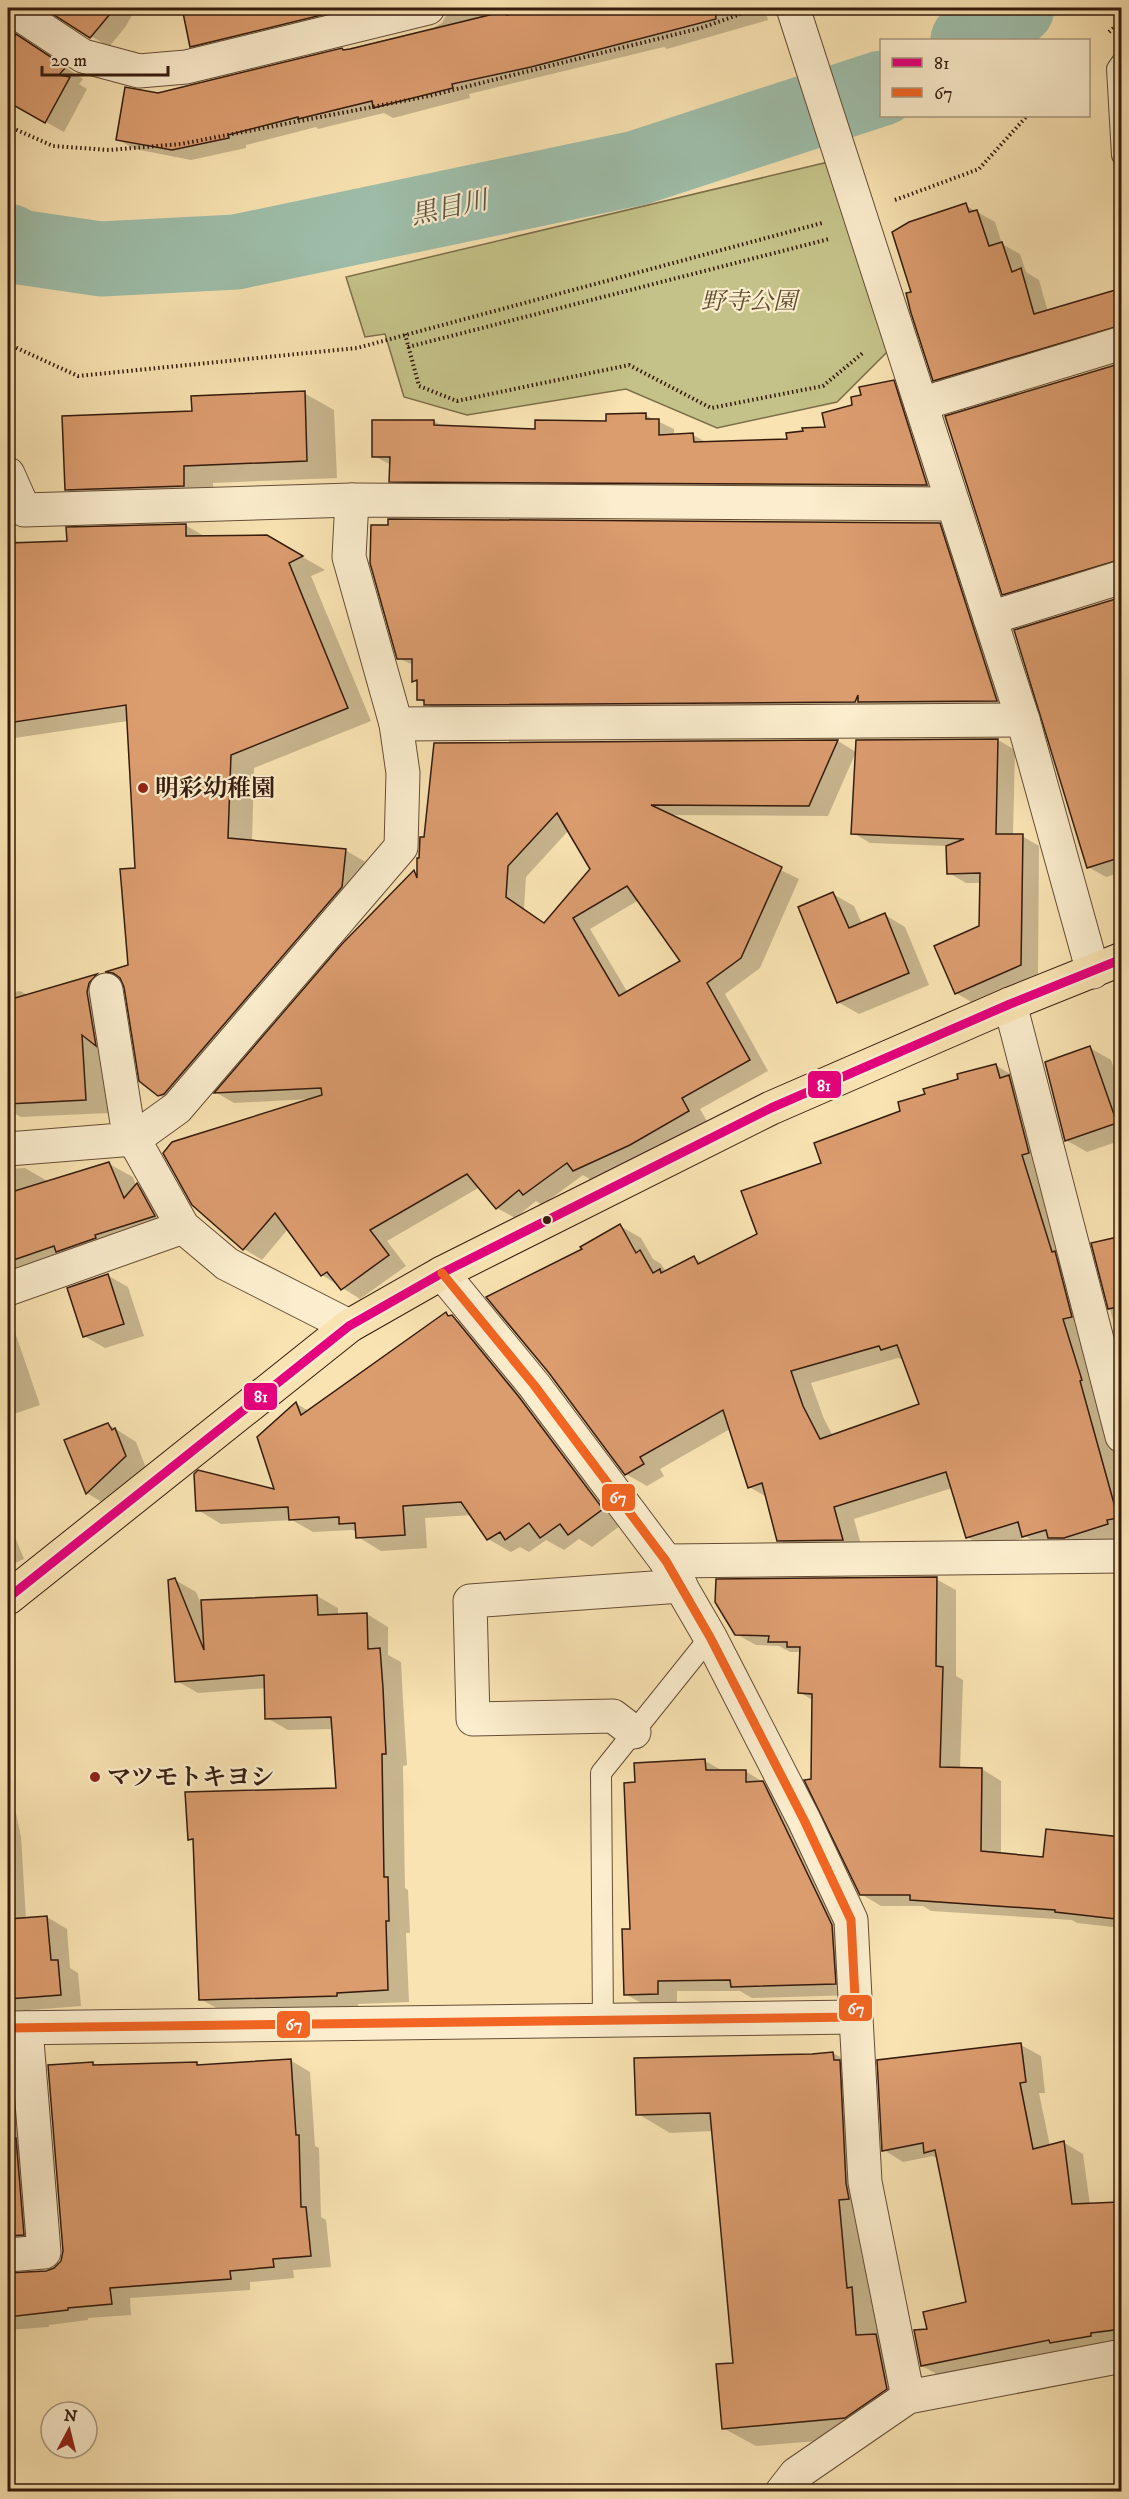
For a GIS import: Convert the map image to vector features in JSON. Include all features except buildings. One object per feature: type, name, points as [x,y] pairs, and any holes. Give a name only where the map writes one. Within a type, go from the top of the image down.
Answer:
[{"type":"main road","points":[[8,1598],[349,1326],[442,1273],[771,1108],[1010,1004],[1108,966]]},
{"type":"street","points":[[10,8],[83,56],[139,71],[186,67],[428,8]]},
{"type":"street","points":[[793,8],[1023,720],[1108,966]]},
{"type":"street","points":[[921,404],[1122,343]]},
{"type":"street","points":[[8,474],[24,510],[352,500],[953,504]]},
{"type":"street","points":[[8,1149],[134,1139],[177,1108],[401,847],[403,773],[396,724],[349,557],[352,500]]},
{"type":"street","points":[[990,618],[1122,577]]},
{"type":"street","points":[[396,724],[1023,720]]},
{"type":"street","points":[[106,990],[128,1129],[183,1227],[227,1264],[349,1326]]},
{"type":"street","points":[[1010,1004],[1122,1436]]},
{"type":"street","points":[[8,1289],[183,1227]]},
{"type":"street","points":[[442,1273],[534,1384],[674,1573],[710,1637],[804,1820],[851,1920],[865,2182],[908,2397]]},
{"type":"street","points":[[634,1732],[613,1716],[473,1719],[470,1601],[674,1573],[1122,1556]]},
{"type":"street","points":[[8,2255],[44,2252],[16,2028],[856,2017]]},
{"type":"street","points":[[782,2492],[796,2474],[908,2397],[1122,2356]]},
{"type":"lane","points":[[1122,62],[1117,69],[1122,155]]},
{"type":"lane","points":[[603,2021],[601,1773],[710,1637]]},
{"type":"path","points":[[8,126],[53,146],[109,150],[181,144],[429,96],[701,28],[758,8]]},
{"type":"path","points":[[408,347],[862,222],[979,169],[1026,117]]},
{"type":"path","points":[[8,344],[78,376],[357,348],[405,334],[862,222]]},
{"type":"path","points":[[405,334],[419,386],[457,401],[629,365],[711,408],[823,386],[896,326]]},
{"type":"green space","name":"野寺公園","points":[[841,159],[900,339],[837,402],[717,428],[626,389],[467,415],[404,397],[385,334],[365,337],[346,277]]},
{"type":"waterway","name":"黒目川","points":[[970,39],[1017,8]]},
{"type":"waterway","name":"黒目川","points":[[8,241],[19,247],[101,259],[236,252],[637,168],[880,89]]},
{"type":"transit line","name":"81","points":[[8,1598],[349,1326],[442,1273],[771,1108],[1010,1004],[1122,959]]},
{"type":"transit line","name":"67","points":[[8,2028],[856,2017],[851,1920],[804,1820],[710,1637],[666,1561],[534,1385],[442,1273]]},
{"type":"place","name":"明彩幼稚園","points":[[143,788]]},
{"type":"place","name":"マツモトキヨシ","points":[[95,1777]]}]
